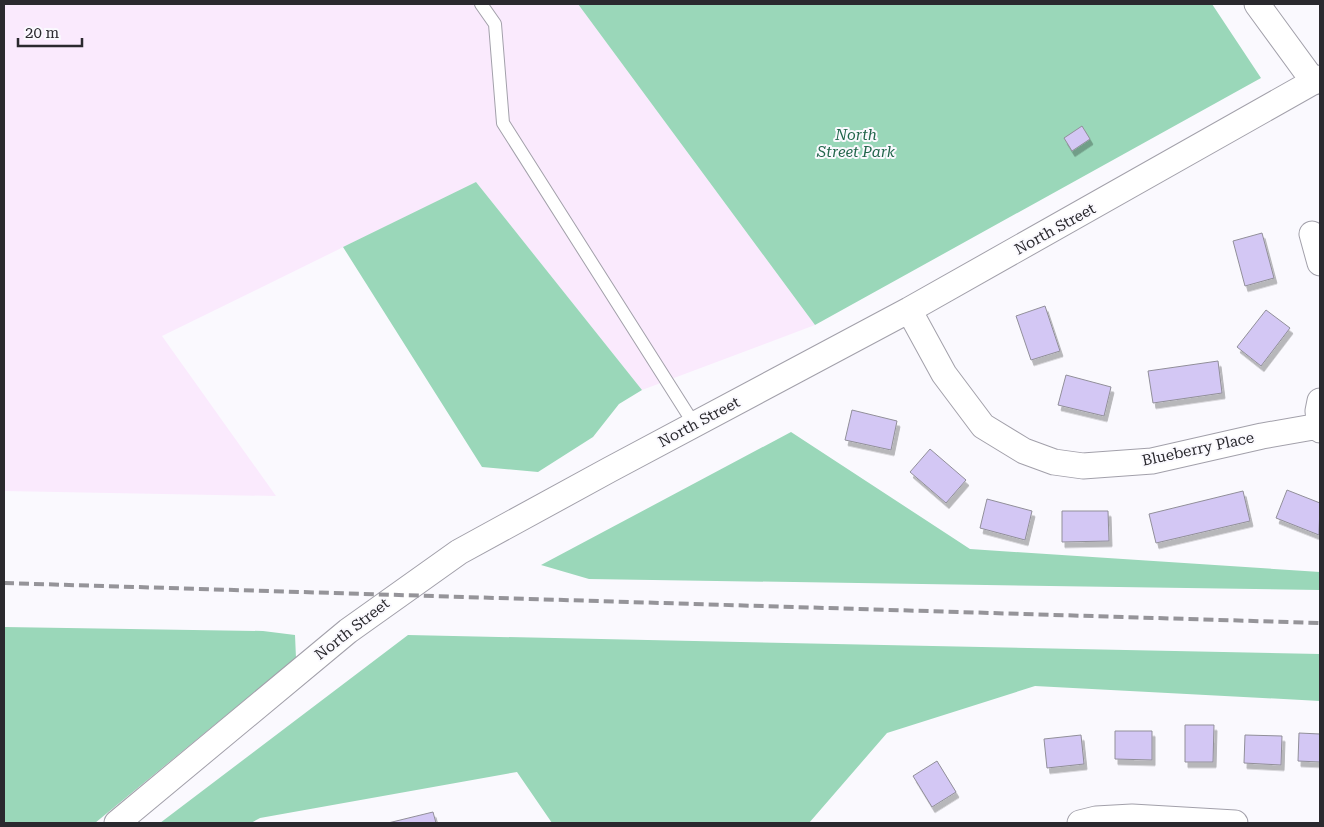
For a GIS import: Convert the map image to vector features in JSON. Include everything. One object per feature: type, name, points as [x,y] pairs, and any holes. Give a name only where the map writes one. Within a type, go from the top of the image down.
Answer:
[{"type":"street","points":[[1257,4],[1317,80]]},
{"type":"street","name":"North Street","points":[[117,823],[348,631],[398,593],[459,552],[909,310],[1317,80]]},
{"type":"street","points":[[1312,234],[1320,263]]},
{"type":"street","name":"Blueberry Place","points":[[909,310],[944,374],[983,426],[1024,451],[1054,462],[1084,466],[1152,461],[1262,436],[1319,428],[1318,411],[1320,401]]},
{"type":"street","points":[[1092,822],[1132,817],[1235,823]]},
{"type":"lane","points":[[481,4],[495,24],[503,123],[694,424]]},
{"type":"shaded area","points":[[4,4],[578,4],[815,325],[642,390],[476,182],[162,336],[276,496],[4,491]]},
{"type":"green space","name":"North Street Park","points":[[578,4],[1212,4],[1261,78],[815,325]]},
{"type":"green space","points":[[476,182],[642,390],[619,404],[593,437],[538,472],[482,467],[343,247]]},
{"type":"green space","points":[[791,432],[970,549],[1320,572],[1320,590],[589,579],[541,565]]},
{"type":"green space","points":[[4,627],[263,631],[295,635],[296,658],[95,823],[4,823]]},
{"type":"green space","points":[[408,635],[1320,654],[1320,701],[1035,686],[887,733],[809,823],[552,823],[517,772],[260,818],[251,823],[160,823]]},
{"type":"building","points":[[1082,126],[1090,139],[1072,151],[1064,138]]},
{"type":"building","points":[[1262,233],[1274,278],[1245,286],[1233,241]]},
{"type":"building","points":[[1045,306],[1060,351],[1031,360],[1016,316]]},
{"type":"building","points":[[1266,310],[1290,328],[1261,366],[1237,347]]},
{"type":"building","points":[[1218,361],[1222,393],[1153,403],[1148,371]]},
{"type":"building","points":[[1066,375],[1111,387],[1104,416],[1058,405]]},
{"type":"building","points":[[852,410],[897,421],[891,450],[845,440]]},
{"type":"building","points":[[930,449],[966,480],[946,503],[910,472]]},
{"type":"building","points":[[1287,490],[1320,503],[1319,535],[1276,518]]},
{"type":"building","points":[[1243,491],[1250,521],[1156,543],[1149,514]]},
{"type":"building","points":[[987,499],[1032,511],[1025,540],[980,528]]},
{"type":"building","points":[[1062,511],[1108,511],[1109,541],[1062,542]]},
{"type":"building","points":[[1185,725],[1214,725],[1213,762],[1185,762]]},
{"type":"building","points":[[1115,731],[1152,731],[1152,760],[1115,759]]},
{"type":"building","points":[[1299,733],[1320,734],[1320,762],[1298,761]]},
{"type":"building","points":[[1081,735],[1084,764],[1047,768],[1044,739]]},
{"type":"building","points":[[1245,735],[1282,736],[1281,765],[1244,763]]},
{"type":"building","points":[[937,761],[956,792],[932,807],[913,776]]},
{"type":"building","points":[[433,812],[436,823],[388,823]]},
{"type":"railway","points":[[4,583],[1320,623]]}]
